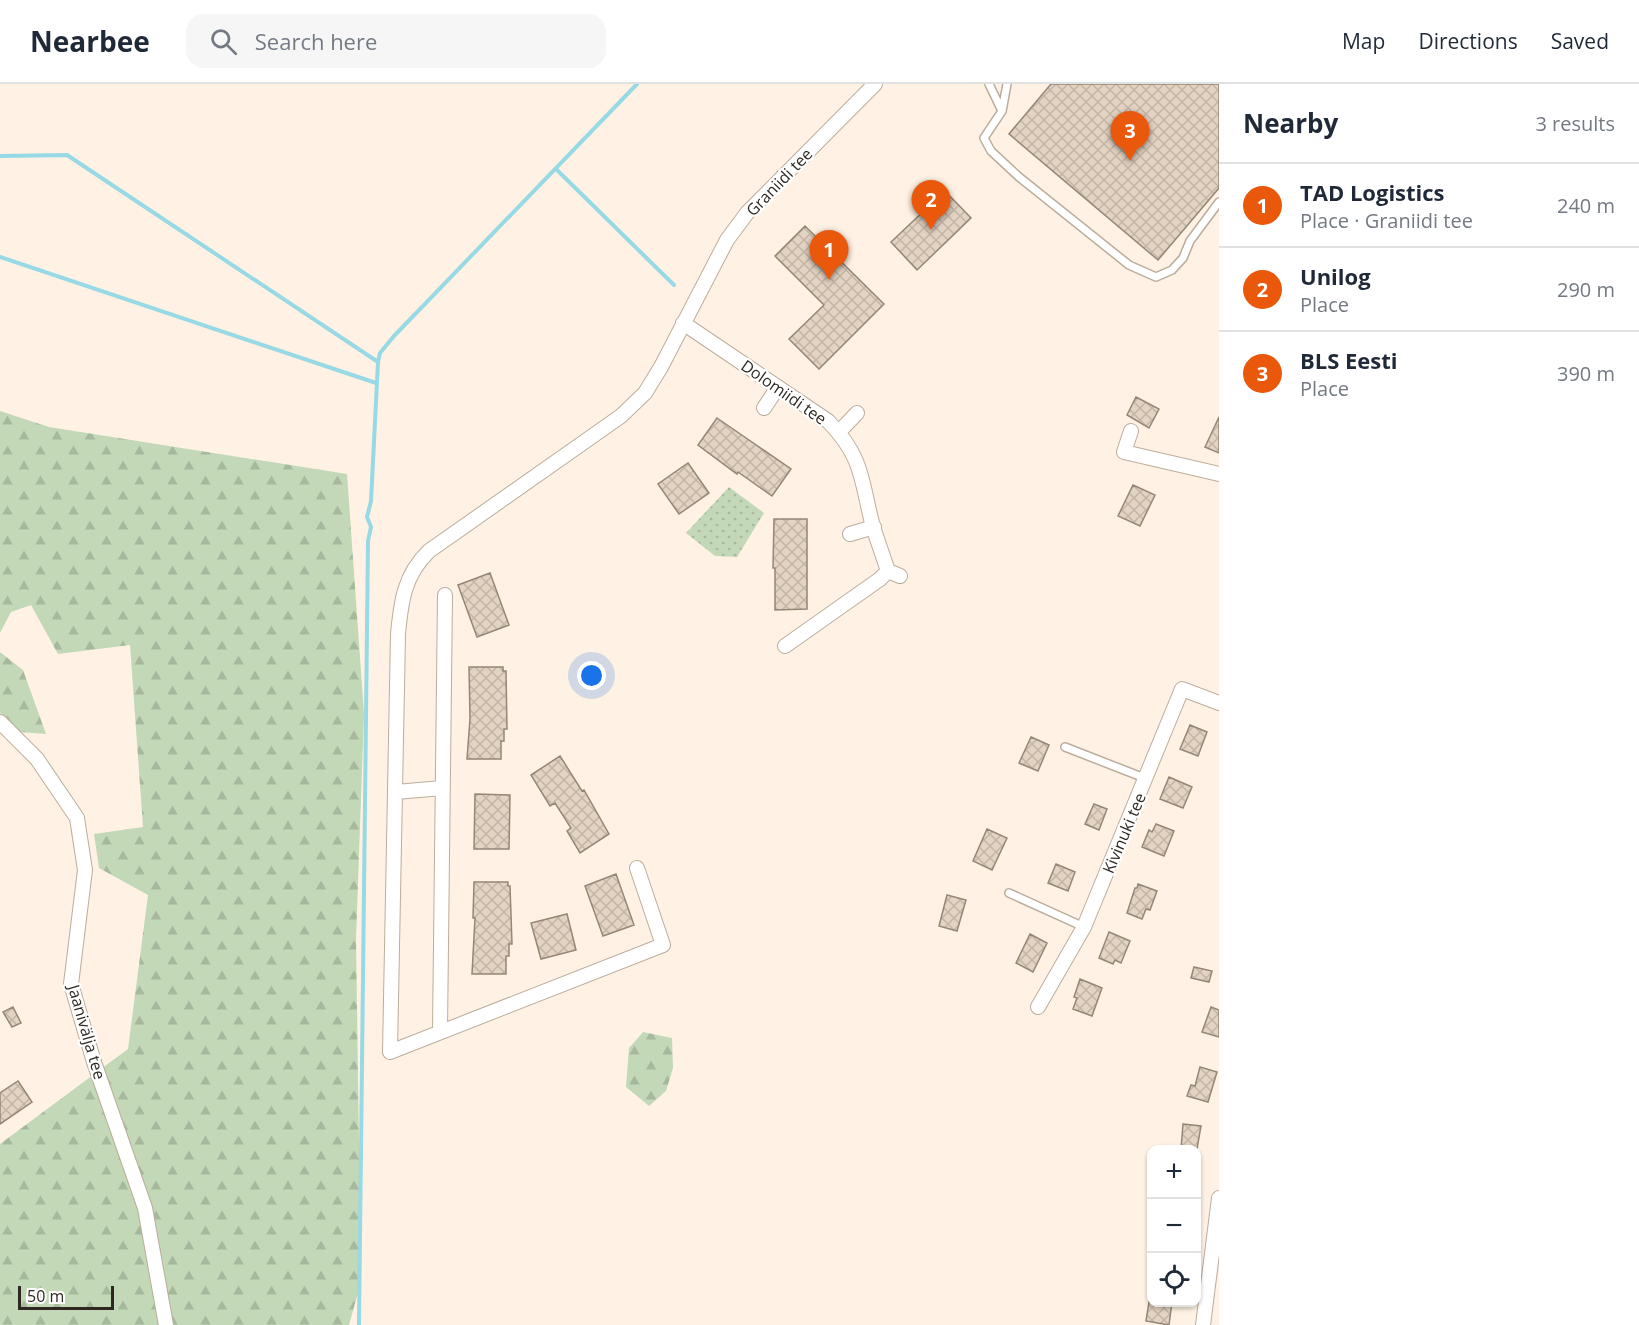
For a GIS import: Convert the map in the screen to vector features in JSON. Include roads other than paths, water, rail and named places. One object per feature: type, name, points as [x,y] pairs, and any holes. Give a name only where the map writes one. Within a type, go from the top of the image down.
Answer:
[{"type":"street","name":"Graniidi tee","points":[[440,1031],[390,1052],[398,634],[404,589],[418,562],[429,551],[621,416],[637,402],[661,367],[727,240],[747,213],[875,84]]},
{"type":"street","name":"Dolomiidi tee","points":[[683,323],[828,421],[839,432],[849,444],[860,468],[874,527],[894,573],[880,579],[785,646]]},
{"type":"street","points":[[764,408],[778,387]]},
{"type":"street","points":[[839,432],[857,413]]},
{"type":"street","points":[[1131,431],[1124,452],[1219,474]]},
{"type":"street","points":[[850,534],[874,527]]},
{"type":"street","points":[[445,595],[440,1031],[663,945],[637,868]]},
{"type":"street","name":"Kivinuki tee","points":[[1038,1007],[1084,927],[1147,779],[1182,689],[1219,703]]},
{"type":"street","name":"Jaanivälja tee","points":[[0,722],[37,759],[76,818],[85,870],[71,984],[94,1062],[145,1208],[166,1325]]},
{"type":"street","points":[[396,792],[442,788]]},
{"type":"street","points":[[1203,1325],[1219,1198]]},
{"type":"lane","points":[[989,84],[1002,111]]},
{"type":"lane","points":[[1007,84],[1002,111],[984,138],[991,151],[1019,177],[1129,265],[1156,277],[1172,270],[1183,258],[1190,241],[1219,202]]},
{"type":"lane","points":[[1065,747],[1147,779]]},
{"type":"lane","points":[[1009,893],[1084,927]]},
{"type":"waterway","points":[[378,362],[380,353],[394,336],[637,84]]},
{"type":"waterway","points":[[0,156],[67,155],[378,362],[371,501],[367,517],[371,527],[368,541],[359,1325]]},
{"type":"waterway","points":[[556,169],[674,285]]},
{"type":"waterway","points":[[0,257],[376,383]]},
{"type":"place","name":"BLS Eesti","points":[[1130,161]]},
{"type":"place","name":"Unilog","points":[[931,230]]},
{"type":"place","name":"TAD Logistics","points":[[829,280]]}]
